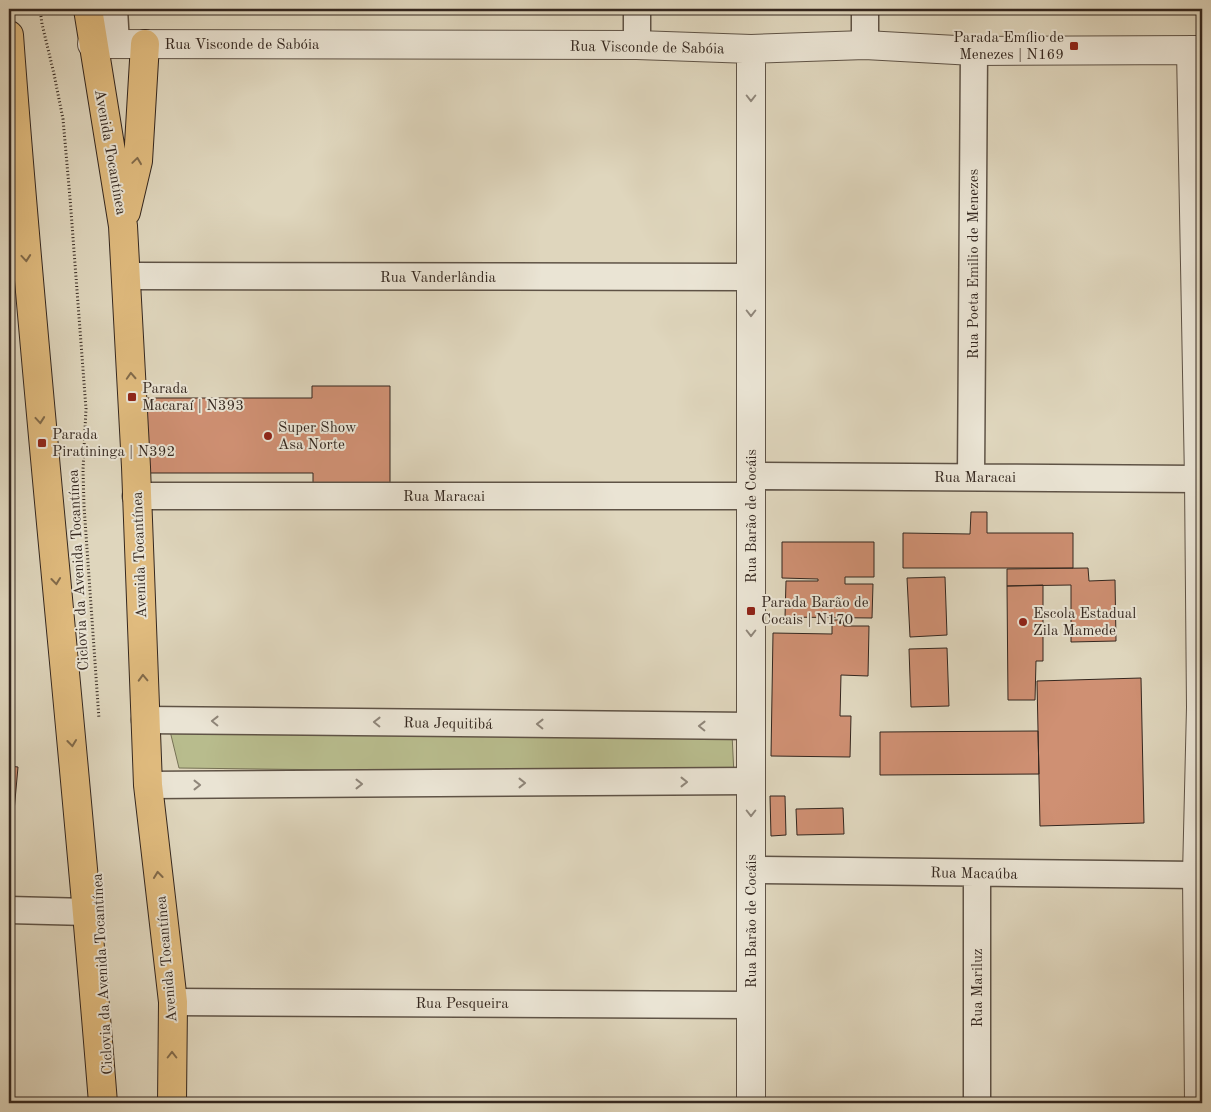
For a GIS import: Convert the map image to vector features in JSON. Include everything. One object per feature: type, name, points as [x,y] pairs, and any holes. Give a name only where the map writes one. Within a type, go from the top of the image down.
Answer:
[{"type":"main road","name":"Avenida Tocantínea","points":[[88,9],[104,44],[123,226],[148,785],[172,1002],[172,1103]]},
{"type":"main road","points":[[9,35],[16,230],[88,912],[103,1103]]},
{"type":"main road","points":[[123,226],[138,160],[145,44]]},
{"type":"street","points":[[104,44],[114,9]]},
{"type":"street","points":[[637,9],[637,45]]},
{"type":"street","points":[[865,9],[865,45]]},
{"type":"street","name":"Rua Visconde de Sabóia","points":[[104,44],[637,45],[751,49],[865,45],[974,51],[1197,50]]},
{"type":"street","name":"Rua Barão de Cocáis","points":[[751,49],[751,1103]]},
{"type":"street","points":[[1197,50],[1202,707],[1197,875],[1199,1103]]},
{"type":"street","name":"Rua Poeta Emilio de Menezes","points":[[972,477],[974,51]]},
{"type":"street","name":"Rua Vanderlândia","points":[[126,276],[751,277]]},
{"type":"street","name":"Rua Maracai","points":[[136,496],[751,486],[972,477],[1199,479]]},
{"type":"street","name":"Rua Jequitibá","points":[[145,720],[751,726]]},
{"type":"street","points":[[148,785],[751,781]]},
{"type":"street","name":"Rua Macaúba","points":[[751,870],[1197,875]]},
{"type":"street","name":"Rua Mariluz","points":[[977,873],[977,1103]]},
{"type":"street","points":[[9,910],[88,912]]},
{"type":"street","name":"Rua Pesqueira","points":[[172,1002],[751,1005]]},
{"type":"path","name":"Ciclovia da Avenida Tocantínea","points":[[40,9],[63,119],[80,320],[86,409],[83,470],[84,506],[99,724]]},
{"type":"green space","points":[[170,731],[732,734],[734,775],[179,768]]},
{"type":"building","name":"Super Show Asa Norte","points":[[312,386],[390,386],[390,483],[313,483],[313,473],[146,473],[146,398],[312,398]]},
{"type":"building","points":[[971,512],[987,512],[987,533],[1073,533],[1073,568],[903,568],[903,533],[970,534]]},
{"type":"building","points":[[782,542],[874,542],[874,577],[845,577],[845,584],[873,584],[872,618],[785,617],[786,581],[818,581],[818,579],[782,578]]},
{"type":"building","points":[[1088,568],[1089,581],[1115,580],[1116,641],[1071,642],[1071,585],[1007,586],[1007,569]]},
{"type":"building","points":[[945,577],[947,635],[910,637],[907,578]]},
{"type":"building","points":[[1043,585],[1043,661],[1036,661],[1035,700],[1008,700],[1007,586]]},
{"type":"building","points":[[832,620],[843,620],[844,626],[869,626],[868,676],[841,675],[840,716],[851,716],[850,757],[771,756],[773,633],[832,634]]},
{"type":"building","points":[[947,648],[949,706],[911,707],[909,649]]},
{"type":"building","points":[[1141,678],[1144,823],[1040,826],[1037,681]]},
{"type":"building","points":[[1038,731],[1039,774],[880,775],[880,732]]},
{"type":"building","points":[[9,766],[18,767],[10,856],[9,856]]},
{"type":"building","points":[[770,796],[785,796],[786,835],[771,836]]},
{"type":"building","points":[[843,808],[844,834],[797,835],[796,809]]},
{"type":"place","name":"Parada Emílio de Menezes | N169","points":[[1074,46]]},
{"type":"place","name":"Parada Macaraí | N393","points":[[132,397]]},
{"type":"place","name":"Super Show Asa Norte","points":[[268,436]]},
{"type":"place","name":"Parada Piratininga | N392","points":[[42,443]]},
{"type":"place","name":"Parada Barão de Cocais | N170","points":[[751,611]]},
{"type":"place","name":"Escola Estadual Zila Mamede","points":[[1023,622]]}]
